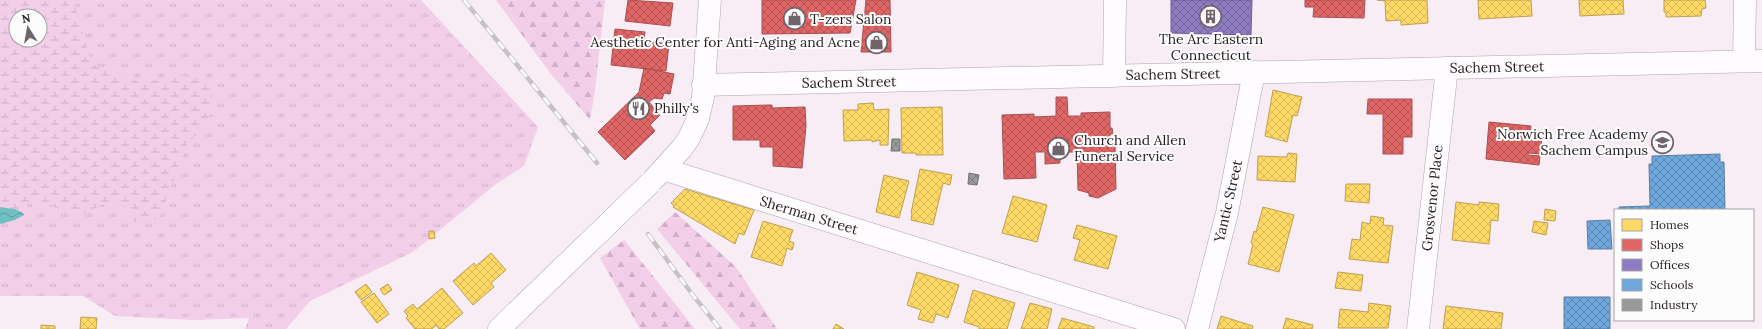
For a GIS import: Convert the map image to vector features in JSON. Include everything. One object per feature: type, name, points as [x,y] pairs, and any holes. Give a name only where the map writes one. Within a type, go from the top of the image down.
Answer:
[{"type":"street","points":[[500,329],[657,176],[682,148],[694,130],[701,108],[710,0]]},
{"type":"street","points":[[1114,76],[1115,0]]},
{"type":"street","points":[[1745,0],[1753,61]]},
{"type":"street","name":"Sachem Street","points":[[703,85],[1753,61]]},
{"type":"street","name":"Grosvenor Place","points":[[1418,329],[1447,68]]},
{"type":"street","name":"Yantic Street","points":[[1197,329],[1227,213],[1254,72]]},
{"type":"street","name":"Sherman Street","points":[[657,176],[1174,329]]},
{"type":"green space","points":[[0,0],[421,0],[538,127],[524,166],[496,184],[413,252],[310,301],[286,329],[245,329],[249,318],[193,320],[115,316],[83,296],[0,296],[0,224],[15,220],[15,209],[0,207]]},
{"type":"green space","points":[[0,0],[70,0],[74,3],[92,64],[142,83],[179,75],[213,83],[211,112],[200,132],[187,144],[159,219],[134,222],[128,207],[109,203],[81,214],[75,214],[63,211],[32,198],[23,213],[15,209],[0,207]]},
{"type":"green space","points":[[496,0],[605,0],[595,90],[590,120],[551,74]]},
{"type":"green space","points":[[675,212],[736,267],[777,329],[740,329],[657,229]]},
{"type":"green space","points":[[624,240],[695,329],[640,329],[600,258]]},
{"type":"water","points":[[0,207],[15,209],[24,215],[15,220],[0,224]]},
{"type":"building: Homes","points":[[1377,0],[1427,0],[1428,23],[1401,25],[1401,20],[1386,21],[1385,1]]},
{"type":"building: Homes","points":[[1478,0],[1531,0],[1532,16],[1479,19]]},
{"type":"building: Homes","points":[[1579,0],[1623,0],[1624,14],[1580,16]]},
{"type":"building: Homes","points":[[1664,0],[1705,0],[1706,8],[1702,9],[1701,16],[1666,17],[1666,12],[1664,12]]},
{"type":"building: Homes","points":[[1273,90],[1302,97],[1297,116],[1293,115],[1287,142],[1265,136]]},
{"type":"building: Homes","points":[[873,103],[874,110],[889,109],[888,145],[880,145],[880,140],[872,142],[872,140],[844,141],[843,110],[858,110],[858,104]]},
{"type":"building: Homes","points":[[942,107],[943,155],[916,155],[916,153],[902,153],[901,108]]},
{"type":"building: Homes","points":[[1288,153],[1297,154],[1295,182],[1257,180],[1258,156],[1287,157]]},
{"type":"building: Homes","points":[[920,169],[952,175],[950,185],[943,183],[933,225],[911,220],[911,213]]},
{"type":"building: Homes","points":[[884,175],[909,181],[899,218],[876,212]]},
{"type":"building: Homes","points":[[1346,184],[1370,184],[1369,203],[1345,201]]},
{"type":"building: Homes","points":[[685,189],[754,210],[744,235],[739,233],[735,244],[673,207],[674,205],[671,203]]},
{"type":"building: Homes","points":[[1013,196],[1047,205],[1037,242],[1002,233]]},
{"type":"building: Homes","points":[[1456,202],[1479,205],[1479,202],[1499,204],[1498,221],[1491,220],[1489,244],[1452,240]]},
{"type":"building: Homes","points":[[1263,207],[1294,215],[1279,272],[1248,264],[1253,244],[1251,243],[1254,231],[1256,232]]},
{"type":"building: Homes","points":[[1545,209],[1556,211],[1555,221],[1544,220]]},
{"type":"building: Homes","points":[[1371,216],[1384,218],[1383,225],[1393,226],[1388,263],[1349,259],[1352,239],[1360,240],[1362,222],[1370,224]]},
{"type":"building: Homes","points":[[763,221],[793,230],[789,241],[794,243],[792,250],[787,248],[782,266],[751,257]]},
{"type":"building: Homes","points":[[1534,221],[1548,223],[1546,235],[1532,232]]},
{"type":"building: Homes","points":[[1077,225],[1117,236],[1108,269],[1074,260],[1080,240],[1073,238]]},
{"type":"building: Homes","points":[[429,231],[434,231],[435,238],[429,239]]},
{"type":"building: Homes","points":[[491,253],[506,270],[491,283],[494,287],[473,305],[453,281],[474,263],[476,266]]},
{"type":"building: Homes","points":[[917,272],[959,285],[948,318],[936,314],[933,323],[918,319],[921,310],[907,305]]},
{"type":"building: Homes","points":[[1338,272],[1363,275],[1361,291],[1335,288]]},
{"type":"building: Homes","points":[[366,284],[372,292],[361,300],[355,292]]},
{"type":"building: Homes","points":[[388,284],[392,290],[384,295],[380,289]]},
{"type":"building: Homes","points":[[442,288],[463,313],[444,329],[439,329],[436,325],[432,329],[415,329],[406,318],[408,316],[404,311],[413,304],[417,309]]},
{"type":"building: Homes","points":[[973,290],[1015,303],[1007,329],[979,329],[979,327],[964,322]]},
{"type":"building: Homes","points":[[374,293],[389,314],[377,323],[361,302]]},
{"type":"building: Homes","points":[[1030,303],[1052,309],[1047,329],[1021,329]]},
{"type":"building: Homes","points":[[1369,303],[1391,306],[1388,328],[1338,328],[1340,309],[1368,312]]},
{"type":"building: Homes","points":[[1446,306],[1503,313],[1501,329],[1443,329]]},
{"type":"building: Homes","points":[[1221,316],[1253,326],[1252,329],[1217,329]]},
{"type":"building: Homes","points":[[81,317],[97,318],[96,329],[80,329]]},
{"type":"building: Homes","points":[[1062,318],[1094,327],[1094,329],[1058,329]]},
{"type":"building: Homes","points":[[1286,318],[1313,325],[1312,329],[1283,329]]},
{"type":"building: Homes","points":[[836,324],[844,329],[833,329]]},
{"type":"building: Homes","points":[[41,325],[55,326],[55,329],[41,329]]},
{"type":"building: Shops","points":[[628,0],[673,3],[670,26],[625,21]]},
{"type":"building: Shops","points":[[762,0],[856,0],[850,33],[762,34]]},
{"type":"building: Shops","points":[[866,0],[890,0],[891,52],[861,52]]},
{"type":"building: Shops","points":[[1305,0],[1365,0],[1364,18],[1313,17],[1314,7],[1305,7]]},
{"type":"building: Shops","points":[[615,29],[645,32],[644,41],[669,44],[666,71],[611,65]]},
{"type":"building: Shops","name":"Philly's","points":[[644,68],[674,74],[670,94],[664,93],[662,99],[654,98],[649,102],[660,115],[650,125],[655,131],[625,160],[598,132],[639,92]]},
{"type":"building: Shops","name":"Church and Allen Funeral Service","points":[[1056,97],[1067,97],[1068,116],[1081,116],[1081,113],[1110,112],[1110,128],[1112,128],[1113,134],[1110,134],[1110,144],[1115,144],[1116,189],[1098,198],[1089,196],[1089,193],[1078,190],[1077,152],[1060,152],[1060,163],[1045,164],[1045,152],[1035,152],[1036,178],[1004,179],[1002,115],[1034,114],[1034,117],[1056,116]]},
{"type":"building: Shops","points":[[1368,99],[1412,99],[1412,137],[1403,137],[1403,154],[1383,154],[1383,114],[1367,114]]},
{"type":"building: Shops","points":[[772,105],[772,108],[805,107],[806,126],[802,168],[773,166],[773,147],[760,147],[760,140],[733,140],[733,106]]},
{"type":"building: Shops","points":[[1489,122],[1531,126],[1530,136],[1542,137],[1540,154],[1528,153],[1528,155],[1540,156],[1539,165],[1486,159]]},
{"type":"building: Offices","name":"The Arc Eastern Connecticut","points":[[1171,0],[1252,0],[1251,35],[1171,33]]},
{"type":"building: Schools","points":[[1720,154],[1720,162],[1724,162],[1725,209],[1619,209],[1619,207],[1650,206],[1649,164],[1652,164],[1652,156]]},
{"type":"building: Schools","points":[[1610,220],[1612,249],[1588,249],[1587,221]]},
{"type":"building: Schools","points":[[1564,297],[1610,297],[1610,329],[1564,329]]},
{"type":"building: Industry","points":[[892,139],[900,139],[900,151],[891,151]]},
{"type":"building: Industry","points":[[969,173],[979,175],[977,185],[968,184]]},
{"type":"railway","points":[[464,0],[597,163]]},
{"type":"railway","points":[[648,234],[720,329]]},
{"type":"place","name":"The Arc Eastern Connecticut","points":[[1211,17]]},
{"type":"place","name":"T-zers Salon","points":[[795,19]]},
{"type":"place","name":"Aesthetic Center for Anti-Aging and Acne","points":[[876,42]]},
{"type":"place","name":"Philly's","points":[[639,108]]},
{"type":"place","name":"Norwich Free Academy Sachem Campus","points":[[1663,142]]},
{"type":"place","name":"Church and Allen Funeral Service","points":[[1059,148]]}]
